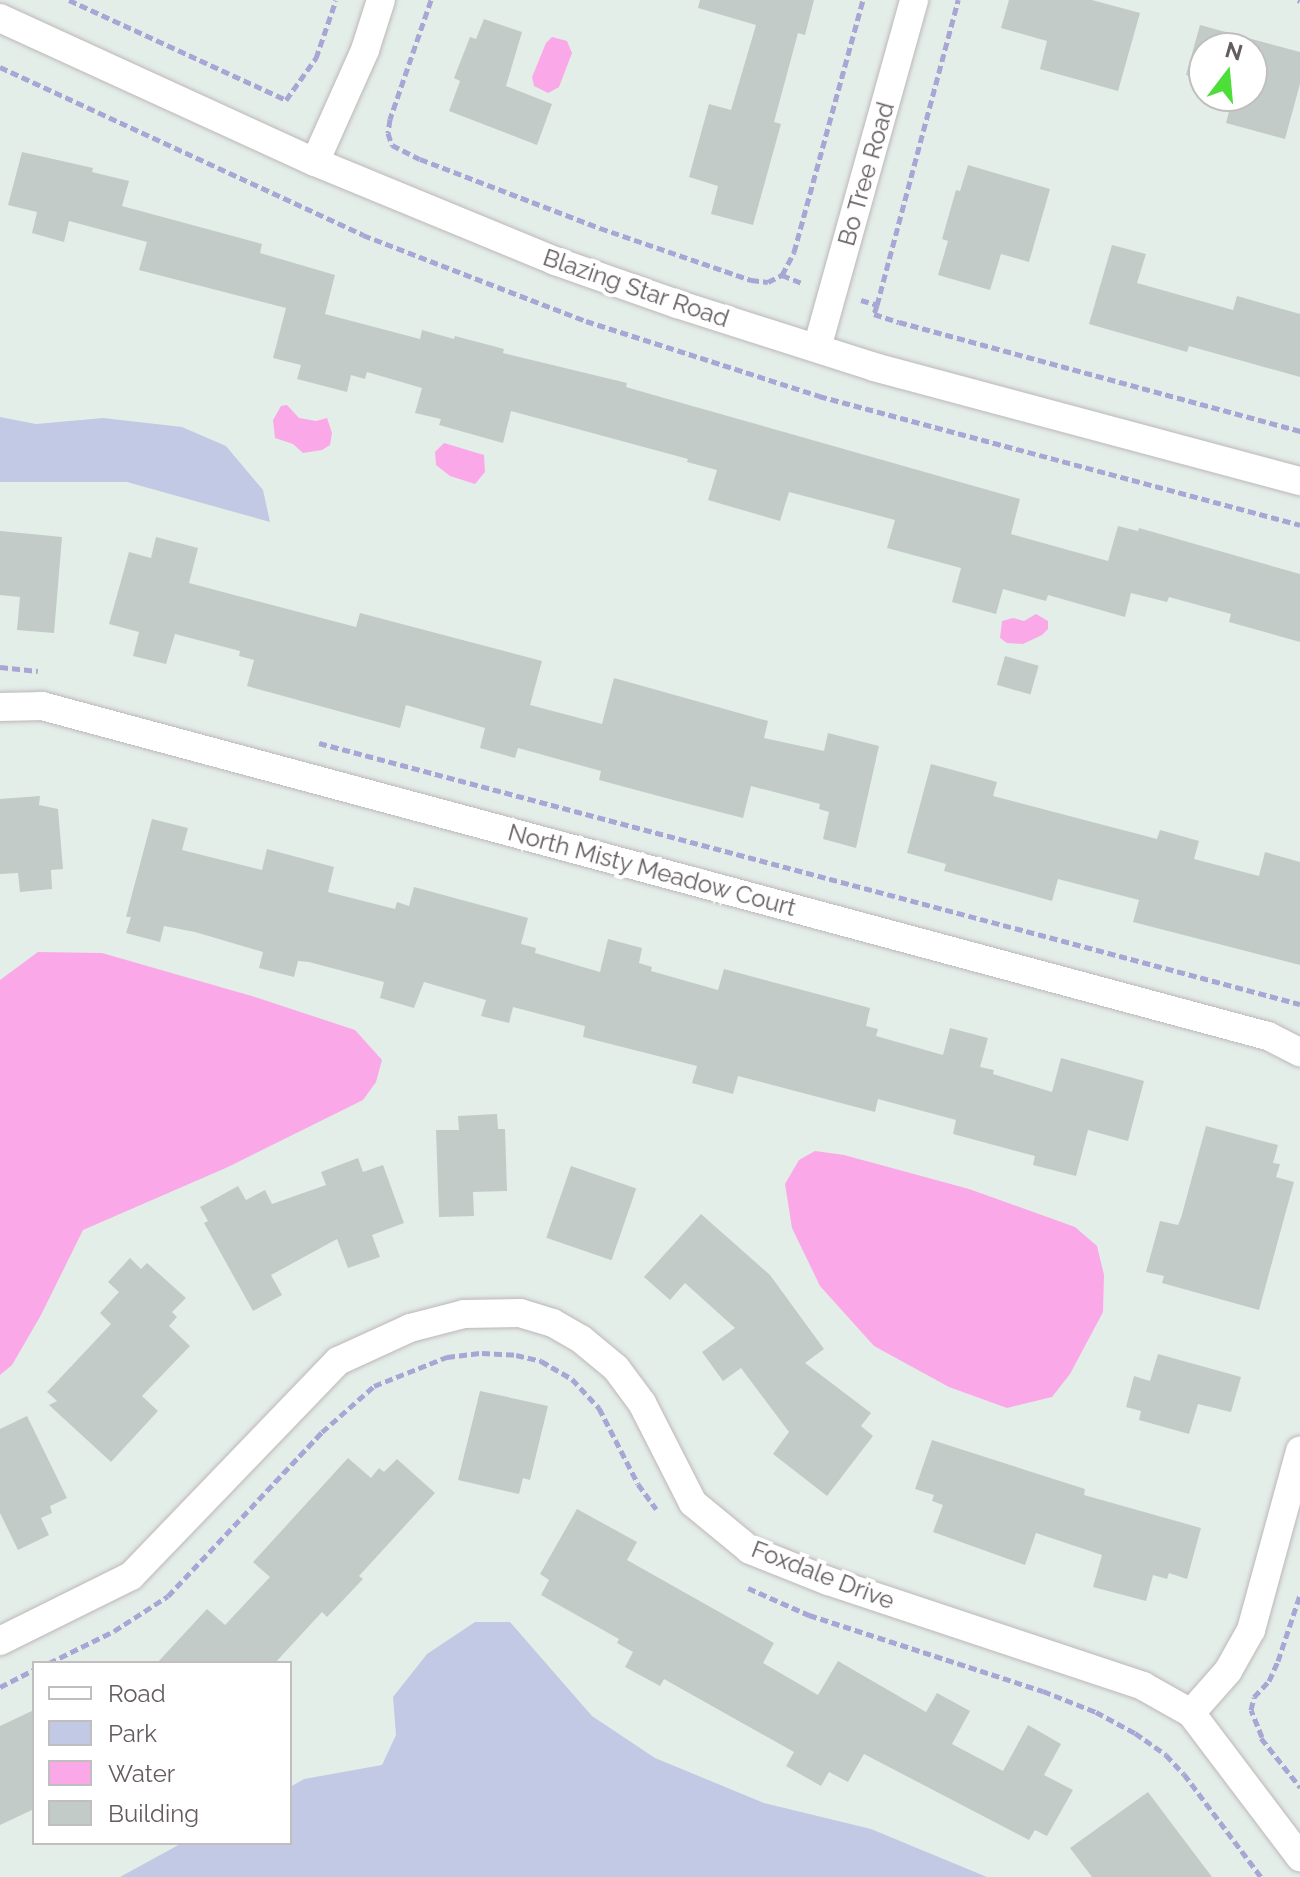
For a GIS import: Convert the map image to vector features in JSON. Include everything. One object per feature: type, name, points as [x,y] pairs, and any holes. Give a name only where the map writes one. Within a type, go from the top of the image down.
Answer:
[{"type":"street","points":[[315,162],[365,50],[381,0]]},
{"type":"street","name":"Bo Tree Road","points":[[817,348],[914,0]]},
{"type":"street","name":"Blazing Star Road","points":[[0,18],[315,162],[555,261],[817,348],[1300,481]]},
{"type":"street","name":"North Misty Meadow Court","points":[[0,707],[42,706],[1253,1032],[1300,1052]]},
{"type":"street","name":"Foxdale Drive","points":[[0,1641],[131,1576],[338,1361],[410,1328],[464,1314],[520,1313],[553,1323],[572,1333],[616,1368],[642,1403],[693,1503],[750,1550],[828,1581],[1143,1686],[1191,1713],[1300,1857]]},
{"type":"street","points":[[1191,1713],[1228,1671],[1251,1630],[1300,1451]]},
{"type":"path","points":[[69,0],[286,100],[316,58],[336,0]]},
{"type":"path","points":[[431,0],[390,119],[388,133],[392,145],[420,159],[586,223],[751,280],[768,282],[782,275],[794,252],[863,0]]},
{"type":"path","points":[[958,0],[874,314],[1300,431]]},
{"type":"path","points":[[782,275],[877,305]]},
{"type":"path","points":[[0,667],[39,671]]},
{"type":"path","points":[[306,740],[1300,1004]]},
{"type":"path","points":[[53,1661],[114,1631],[168,1596],[322,1432],[374,1386],[447,1357],[482,1353],[516,1355],[541,1361],[572,1379],[599,1408],[638,1484],[665,1521]]},
{"type":"path","points":[[740,1584],[809,1615],[1043,1691],[1096,1712],[1135,1733],[1166,1755],[1184,1774],[1261,1877]]},
{"type":"path","points":[[1262,1737],[1251,1710],[1254,1697],[1269,1681],[1300,1595]]},
{"type":"path","points":[[0,1687],[32,1671]]},
{"type":"green space","points":[[0,417],[36,424],[103,418],[182,427],[226,446],[263,490],[270,522],[127,482],[0,482]]},
{"type":"green space","points":[[475,1622],[510,1622],[592,1716],[655,1758],[764,1803],[871,1829],[987,1877],[120,1877],[178,1845],[292,1845],[292,1786],[304,1779],[382,1765],[396,1735],[393,1697],[427,1654]]},
{"type":"water","points":[[552,37],[567,41],[572,53],[559,87],[548,93],[534,86],[532,77],[546,43]]},
{"type":"water","points":[[287,405],[299,418],[316,421],[327,418],[332,433],[330,445],[322,450],[303,453],[293,444],[275,438],[273,420],[281,406]]},
{"type":"water","points":[[444,443],[484,455],[485,472],[475,484],[450,476],[436,465],[435,452]]},
{"type":"water","points":[[1036,614],[1048,621],[1048,629],[1042,635],[1023,644],[1007,643],[1000,638],[1002,621],[1013,618],[1024,621]]},
{"type":"water","points":[[38,952],[102,953],[255,997],[355,1030],[382,1060],[376,1082],[363,1100],[228,1167],[83,1230],[41,1315],[12,1365],[0,1375],[0,980]]},
{"type":"water","points":[[815,1151],[844,1155],[969,1189],[1075,1227],[1097,1246],[1104,1275],[1103,1312],[1070,1374],[1052,1397],[1007,1408],[949,1387],[874,1346],[820,1286],[792,1228],[785,1184],[799,1160]]},
{"type":"building","points":[[700,0],[814,0],[805,35],[798,33],[774,122],[781,124],[753,225],[711,214],[718,186],[689,177],[709,104],[731,110],[756,25],[698,8]]},
{"type":"building","points":[[1009,0],[1092,0],[1140,13],[1118,91],[1040,69],[1047,41],[1001,28]]},
{"type":"building","points":[[484,19],[522,32],[506,86],[552,104],[537,145],[449,111],[460,81],[454,78],[470,37],[476,39]]},
{"type":"building","points":[[1200,25],[1226,32],[1198,32]]},
{"type":"building","points":[[1268,43],[1300,52],[1300,84],[1285,139],[1226,123],[1229,112],[1268,112]]},
{"type":"building","points":[[22,152],[93,168],[92,172],[129,181],[122,206],[262,244],[260,253],[335,275],[325,314],[420,339],[422,330],[504,349],[503,353],[627,383],[626,387],[1020,499],[1011,534],[1108,561],[1118,526],[1138,531],[1139,528],[1300,574],[1300,642],[1229,622],[1231,614],[1169,597],[1167,602],[1131,593],[1125,617],[1048,595],[1046,601],[1003,589],[996,614],[952,602],[961,568],[887,548],[895,520],[789,492],[780,521],[708,500],[717,470],[687,462],[688,459],[511,411],[503,443],[439,425],[441,419],[415,413],[422,388],[367,372],[365,379],[351,375],[347,392],[297,379],[301,365],[273,358],[286,308],[139,270],[147,242],[69,221],[64,242],[32,233],[37,212],[8,205]]},
{"type":"building","points":[[968,165],[1050,189],[1029,262],[1001,254],[990,290],[938,275],[948,241],[942,239],[956,190],[960,191]]},
{"type":"building","points":[[1112,245],[1146,254],[1137,283],[1233,310],[1237,296],[1300,314],[1300,377],[1189,346],[1187,352],[1089,324]]},
{"type":"building","points":[[0,531],[62,537],[54,633],[17,630],[20,597],[0,595]]},
{"type":"building","points":[[156,537],[198,548],[189,583],[356,627],[360,613],[542,661],[530,705],[602,724],[614,678],[768,721],[764,738],[824,751],[828,733],[879,746],[856,848],[823,839],[829,812],[819,809],[820,804],[751,786],[743,818],[599,780],[601,771],[518,748],[515,758],[480,748],[485,728],[406,705],[400,728],[247,686],[254,660],[239,656],[240,651],[175,634],[166,664],[133,656],[139,632],[109,624],[129,552],[151,558]]},
{"type":"building","points":[[1005,656],[1039,666],[1030,694],[997,685]]},
{"type":"building","points":[[931,764],[997,782],[993,796],[1157,839],[1160,830],[1199,841],[1194,859],[1259,876],[1265,852],[1300,862],[1300,965],[1133,922],[1139,900],[1058,879],[1052,901],[944,871],[946,864],[907,853]]},
{"type":"building","points":[[40,796],[39,805],[58,809],[63,869],[51,870],[52,889],[20,892],[18,873],[0,874],[0,799]]},
{"type":"building","points":[[152,819],[188,828],[182,850],[262,870],[267,849],[334,867],[328,892],[395,909],[397,902],[409,906],[414,887],[528,918],[521,944],[536,948],[535,953],[600,972],[608,939],[642,948],[639,963],[652,967],[651,971],[718,990],[724,969],[870,1008],[866,1026],[878,1029],[876,1036],[943,1055],[950,1028],[988,1038],[980,1067],[1052,1092],[1061,1058],[1144,1081],[1128,1141],[1088,1130],[1076,1176],[1033,1165],[1035,1156],[953,1134],[956,1120],[878,1099],[875,1112],[738,1076],[733,1094],[692,1083],[697,1066],[583,1037],[585,1026],[513,1007],[509,1023],[481,1016],[486,1000],[424,982],[414,1008],[380,998],[384,982],[309,962],[298,961],[294,977],[259,968],[263,952],[195,932],[164,926],[160,942],[126,933],[131,917],[126,917]]},
{"type":"building","points":[[497,1114],[498,1129],[505,1129],[507,1191],[473,1192],[474,1216],[439,1217],[436,1130],[459,1130],[458,1116]]},
{"type":"building","points":[[1206,1126],[1278,1145],[1273,1163],[1280,1164],[1276,1177],[1294,1182],[1259,1310],[1162,1283],[1164,1276],[1146,1272],[1160,1221],[1178,1225],[1181,1218]]},
{"type":"building","points":[[358,1158],[363,1172],[383,1165],[404,1223],[372,1235],[380,1257],[348,1268],[337,1239],[271,1275],[282,1295],[253,1311],[204,1223],[208,1221],[200,1207],[238,1186],[246,1200],[265,1190],[272,1204],[326,1185],[321,1172]]},
{"type":"building","points":[[571,1166],[636,1188],[611,1260],[546,1238]]},
{"type":"building","points":[[701,1214],[770,1275],[824,1349],[805,1363],[871,1413],[861,1426],[873,1436],[827,1496],[773,1454],[789,1432],[741,1368],[723,1381],[702,1352],[735,1328],[685,1283],[670,1300],[644,1277]]},
{"type":"building","points":[[130,1258],[141,1269],[147,1263],[186,1298],[172,1312],[177,1317],[169,1326],[190,1346],[142,1396],[158,1411],[111,1462],[49,1405],[57,1401],[47,1392],[111,1324],[100,1313],[119,1292],[108,1282]]},
{"type":"building","points":[[1158,1354],[1241,1377],[1231,1412],[1198,1404],[1189,1434],[1139,1420],[1141,1411],[1126,1407],[1134,1376],[1150,1381]]},
{"type":"building","points":[[480,1391],[548,1406],[530,1480],[523,1478],[519,1494],[458,1480]]},
{"type":"building","points":[[27,1416],[67,1498],[50,1506],[52,1513],[41,1518],[49,1535],[18,1550],[0,1513],[0,1429]]},
{"type":"building","points":[[932,1440],[1085,1489],[1084,1495],[1201,1528],[1187,1579],[1169,1573],[1167,1579],[1153,1575],[1146,1601],[1093,1587],[1102,1555],[1036,1533],[1025,1565],[933,1532],[943,1505],[932,1501],[934,1495],[915,1489]]},
{"type":"building","points":[[348,1458],[371,1478],[379,1468],[384,1472],[397,1459],[435,1493],[359,1576],[363,1579],[327,1617],[322,1612],[277,1661],[159,1661],[207,1609],[225,1625],[270,1577],[253,1562]]},
{"type":"building","points":[[577,1509],[637,1542],[627,1560],[774,1643],[763,1663],[818,1695],[838,1661],[926,1712],[937,1693],[970,1711],[952,1744],[1003,1771],[1028,1725],[1061,1744],[1044,1775],[1073,1790],[1047,1836],[1035,1830],[1029,1840],[864,1754],[848,1782],[829,1772],[821,1786],[786,1766],[794,1752],[664,1679],[660,1686],[625,1667],[633,1652],[617,1643],[619,1639],[541,1595],[549,1580],[540,1574]]},
{"type":"building","points":[[32,1711],[32,1810],[0,1825],[0,1726]]},
{"type":"building","points":[[1148,1792],[1212,1877],[1092,1877],[1070,1848]]}]
